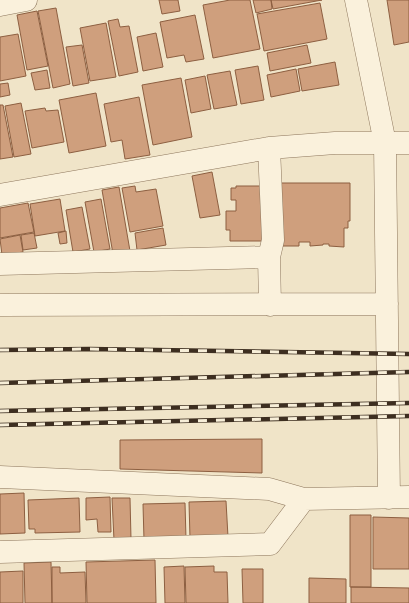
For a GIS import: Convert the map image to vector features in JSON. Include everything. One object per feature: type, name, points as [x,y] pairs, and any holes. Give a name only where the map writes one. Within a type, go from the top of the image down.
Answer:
[{"type":"street","points":[[0,5],[26,0]]},
{"type":"street","points":[[0,477],[269,489],[304,499],[399,498],[387,304],[385,143],[356,0]]},
{"type":"street","points":[[0,195],[269,148],[335,142],[409,143]]},
{"type":"street","points":[[269,148],[273,240],[269,257],[270,305]]},
{"type":"street","points":[[0,264],[269,257]]},
{"type":"street","points":[[0,306],[387,304]]},
{"type":"street","points":[[0,552],[270,544],[304,499]]},
{"type":"building","points":[[159,0],[178,0],[180,11],[162,14]]},
{"type":"building","points":[[230,0],[250,0],[260,49],[213,58],[203,5]]},
{"type":"building","points":[[253,0],[271,0],[272,9],[256,13]]},
{"type":"building","points":[[271,0],[322,0],[273,9]]},
{"type":"building","points":[[387,0],[409,0],[409,42],[394,45]]},
{"type":"building","points":[[320,3],[327,39],[264,51],[257,14]]},
{"type":"building","points":[[56,8],[70,84],[53,88],[38,11]]},
{"type":"building","points":[[37,11],[48,66],[27,70],[17,15]]},
{"type":"building","points":[[195,15],[204,59],[186,62],[184,55],[167,58],[160,22]]},
{"type":"building","points":[[118,19],[120,27],[129,26],[138,72],[119,76],[108,21]]},
{"type":"building","points":[[106,23],[116,77],[90,81],[80,28]]},
{"type":"building","points":[[156,33],[163,67],[143,71],[137,37]]},
{"type":"building","points":[[18,34],[26,76],[0,81],[0,37]]},
{"type":"building","points":[[82,45],[89,83],[73,86],[66,47]]},
{"type":"building","points":[[307,45],[311,63],[270,71],[267,53]]},
{"type":"building","points":[[335,62],[339,85],[302,91],[298,69]]},
{"type":"building","points":[[258,66],[264,100],[241,104],[235,70]]},
{"type":"building","points":[[296,69],[300,91],[271,97],[267,75]]},
{"type":"building","points":[[47,70],[50,88],[35,90],[31,73]]},
{"type":"building","points":[[230,71],[237,105],[214,109],[207,75]]},
{"type":"building","points":[[205,76],[211,109],[191,113],[185,80]]},
{"type":"building","points":[[181,78],[192,137],[153,145],[142,85]]},
{"type":"building","points":[[8,83],[10,95],[0,97],[0,84]]},
{"type":"building","points":[[96,93],[106,146],[69,153],[59,100]]},
{"type":"building","points":[[139,97],[150,155],[125,159],[122,140],[111,142],[104,104]]},
{"type":"building","points":[[21,103],[31,154],[14,157],[5,106]]},
{"type":"building","points":[[0,105],[3,105],[13,157],[0,159]]},
{"type":"building","points":[[45,108],[46,111],[58,110],[64,142],[32,148],[25,111]]},
{"type":"building","points":[[212,172],[220,215],[200,218],[192,176]]},
{"type":"building","points":[[280,183],[350,183],[350,221],[348,221],[348,228],[344,228],[344,247],[329,246],[329,244],[310,246],[310,242],[299,242],[299,246],[280,246]]},
{"type":"building","points":[[135,186],[136,192],[156,189],[163,226],[130,232],[122,188]]},
{"type":"building","points":[[236,186],[263,186],[263,241],[230,241],[230,230],[226,230],[226,211],[236,211],[236,200],[231,200],[231,188],[236,188]]},
{"type":"building","points":[[119,187],[130,251],[113,254],[102,190]]},
{"type":"building","points":[[60,199],[65,231],[35,236],[30,204]]},
{"type":"building","points":[[101,199],[110,249],[94,252],[85,202]]},
{"type":"building","points":[[28,203],[34,232],[0,238],[0,208]]},
{"type":"building","points":[[82,207],[90,249],[73,252],[66,210]]},
{"type":"building","points":[[163,228],[166,245],[137,250],[135,233]]},
{"type":"building","points":[[66,231],[67,243],[60,244],[58,233]]},
{"type":"building","points":[[34,233],[37,248],[23,250],[21,235]]},
{"type":"building","points":[[20,235],[23,252],[2,255],[0,239]]},
{"type":"building","points":[[262,439],[262,473],[120,469],[120,440]]},
{"type":"building","points":[[24,493],[25,533],[0,534],[0,494]]},
{"type":"building","points":[[110,497],[111,532],[98,532],[97,519],[86,520],[86,498]]},
{"type":"building","points":[[79,498],[80,532],[35,533],[35,529],[29,529],[28,500]]},
{"type":"building","points":[[112,498],[130,498],[131,539],[114,540]]},
{"type":"building","points":[[226,501],[228,537],[190,538],[189,502]]},
{"type":"building","points":[[185,503],[186,539],[144,540],[143,504]]},
{"type":"building","points":[[350,515],[371,515],[371,587],[350,587]]},
{"type":"building","points":[[373,517],[409,518],[409,569],[373,569]]},
{"type":"building","points":[[155,560],[156,603],[87,603],[86,562]]},
{"type":"building","points":[[51,562],[52,603],[25,603],[24,563]]},
{"type":"building","points":[[184,566],[185,603],[165,603],[164,567]]},
{"type":"building","points":[[214,566],[214,572],[227,572],[228,603],[186,603],[185,567]]},
{"type":"building","points":[[52,567],[60,567],[60,573],[85,572],[86,603],[52,603]]},
{"type":"building","points":[[242,569],[263,569],[263,603],[243,603]]},
{"type":"building","points":[[23,571],[23,603],[0,603],[0,572]]},
{"type":"building","points":[[309,578],[346,579],[346,603],[309,603]]},
{"type":"building","points":[[351,587],[409,588],[409,603],[351,603]]},
{"type":"railway","points":[[0,350],[89,349],[409,354]]},
{"type":"railway","points":[[0,383],[409,372]]},
{"type":"railway","points":[[0,411],[409,403]]},
{"type":"railway","points":[[0,425],[409,416]]}]
